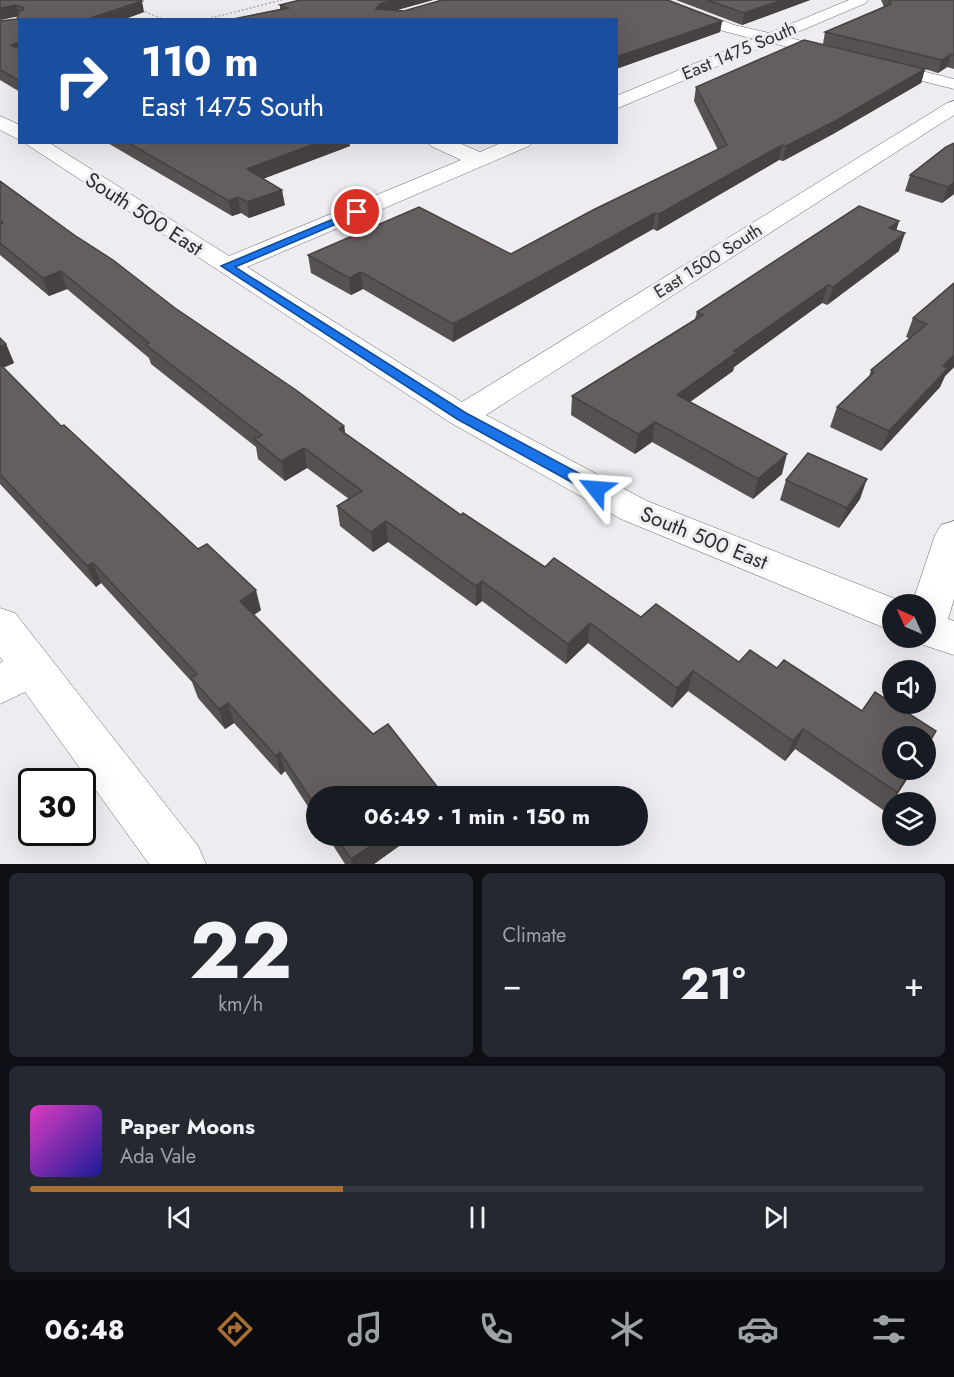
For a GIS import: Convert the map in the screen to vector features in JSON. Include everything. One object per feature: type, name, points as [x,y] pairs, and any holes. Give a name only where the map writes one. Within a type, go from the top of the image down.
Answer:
[{"type":"street","points":[[656,0],[698,17],[770,38],[954,84]]},
{"type":"street","name":"East 1475 South","points":[[618,102],[861,0]]},
{"type":"street","points":[[618,84],[643,91]]},
{"type":"street","name":"East 1500 South","points":[[462,416],[954,107]]},
{"type":"street","points":[[0,122],[18,133]]},
{"type":"street","points":[[0,147],[18,142]]},
{"type":"street","name":"South 500 East","points":[[36,144],[462,416],[634,510],[882,611]]},
{"type":"street","points":[[443,144],[480,160]]},
{"type":"street","points":[[227,266],[517,144]]},
{"type":"street","points":[[935,594],[954,535]]},
{"type":"street","points":[[0,625],[16,675],[180,864]]},
{"type":"street","points":[[936,632],[954,638]]},
{"type":"path","points":[[211,18],[282,0]]},
{"type":"path","points":[[135,8],[160,18]]},
{"type":"building","points":[[0,0],[142,1],[91,18],[18,18],[18,43],[11,45],[18,48],[18,80],[0,70],[0,21],[17,19],[19,11],[24,8],[16,5],[0,8]]},
{"type":"building","points":[[300,0],[393,0],[380,4],[376,9],[404,11],[442,0],[667,0],[722,21],[618,56],[618,18],[238,18],[288,8],[280,5]]},
{"type":"building","points":[[707,0],[782,0],[744,13]]},
{"type":"building","points":[[889,0],[954,0],[954,55],[951,54],[942,60],[825,32],[891,4]]},
{"type":"building","points":[[804,40],[925,69],[837,120],[786,146],[782,145],[659,214],[655,213],[453,324],[361,272],[349,278],[308,255],[419,207],[511,254],[593,210],[727,145],[696,87]]},
{"type":"building","points":[[954,143],[954,182],[948,187],[910,175],[946,147]]},
{"type":"building","points":[[130,144],[315,144],[247,169],[282,190],[247,202],[238,197],[229,201]]},
{"type":"building","points":[[0,181],[113,260],[175,308],[296,390],[344,426],[339,429],[461,515],[463,513],[545,567],[554,558],[641,617],[656,604],[739,662],[750,650],[777,668],[784,660],[862,711],[875,692],[882,696],[882,714],[909,714],[928,726],[882,726],[882,780],[905,780],[897,792],[803,729],[793,741],[693,671],[677,688],[590,623],[568,644],[482,581],[476,586],[386,521],[371,532],[337,506],[362,491],[304,448],[281,461],[254,439],[262,435],[146,345],[149,343],[61,271],[43,278],[0,243],[0,224],[3,223],[0,220]]},
{"type":"building","points":[[859,206],[899,221],[889,228],[905,233],[833,287],[828,285],[734,351],[737,352],[677,395],[787,454],[758,479],[655,422],[638,434],[572,396],[703,315],[697,312]]},
{"type":"building","points":[[954,283],[954,355],[943,366],[948,368],[889,431],[837,407],[874,372],[871,370],[927,324],[913,318]]},
{"type":"building","points":[[0,338],[6,344],[0,347]]},
{"type":"building","points":[[0,364],[61,426],[64,425],[198,549],[207,544],[256,590],[240,601],[373,734],[388,724],[437,786],[306,786],[306,792],[280,752],[276,756],[228,703],[219,709],[191,678],[197,674],[93,563],[87,566],[0,474]]},
{"type":"building","points":[[808,453],[867,479],[847,508],[786,480]]},
{"type":"building","points":[[342,846],[370,846],[351,859]]},
{"type":"route","points":[[357,212],[227,266],[462,416],[596,489]]}]
